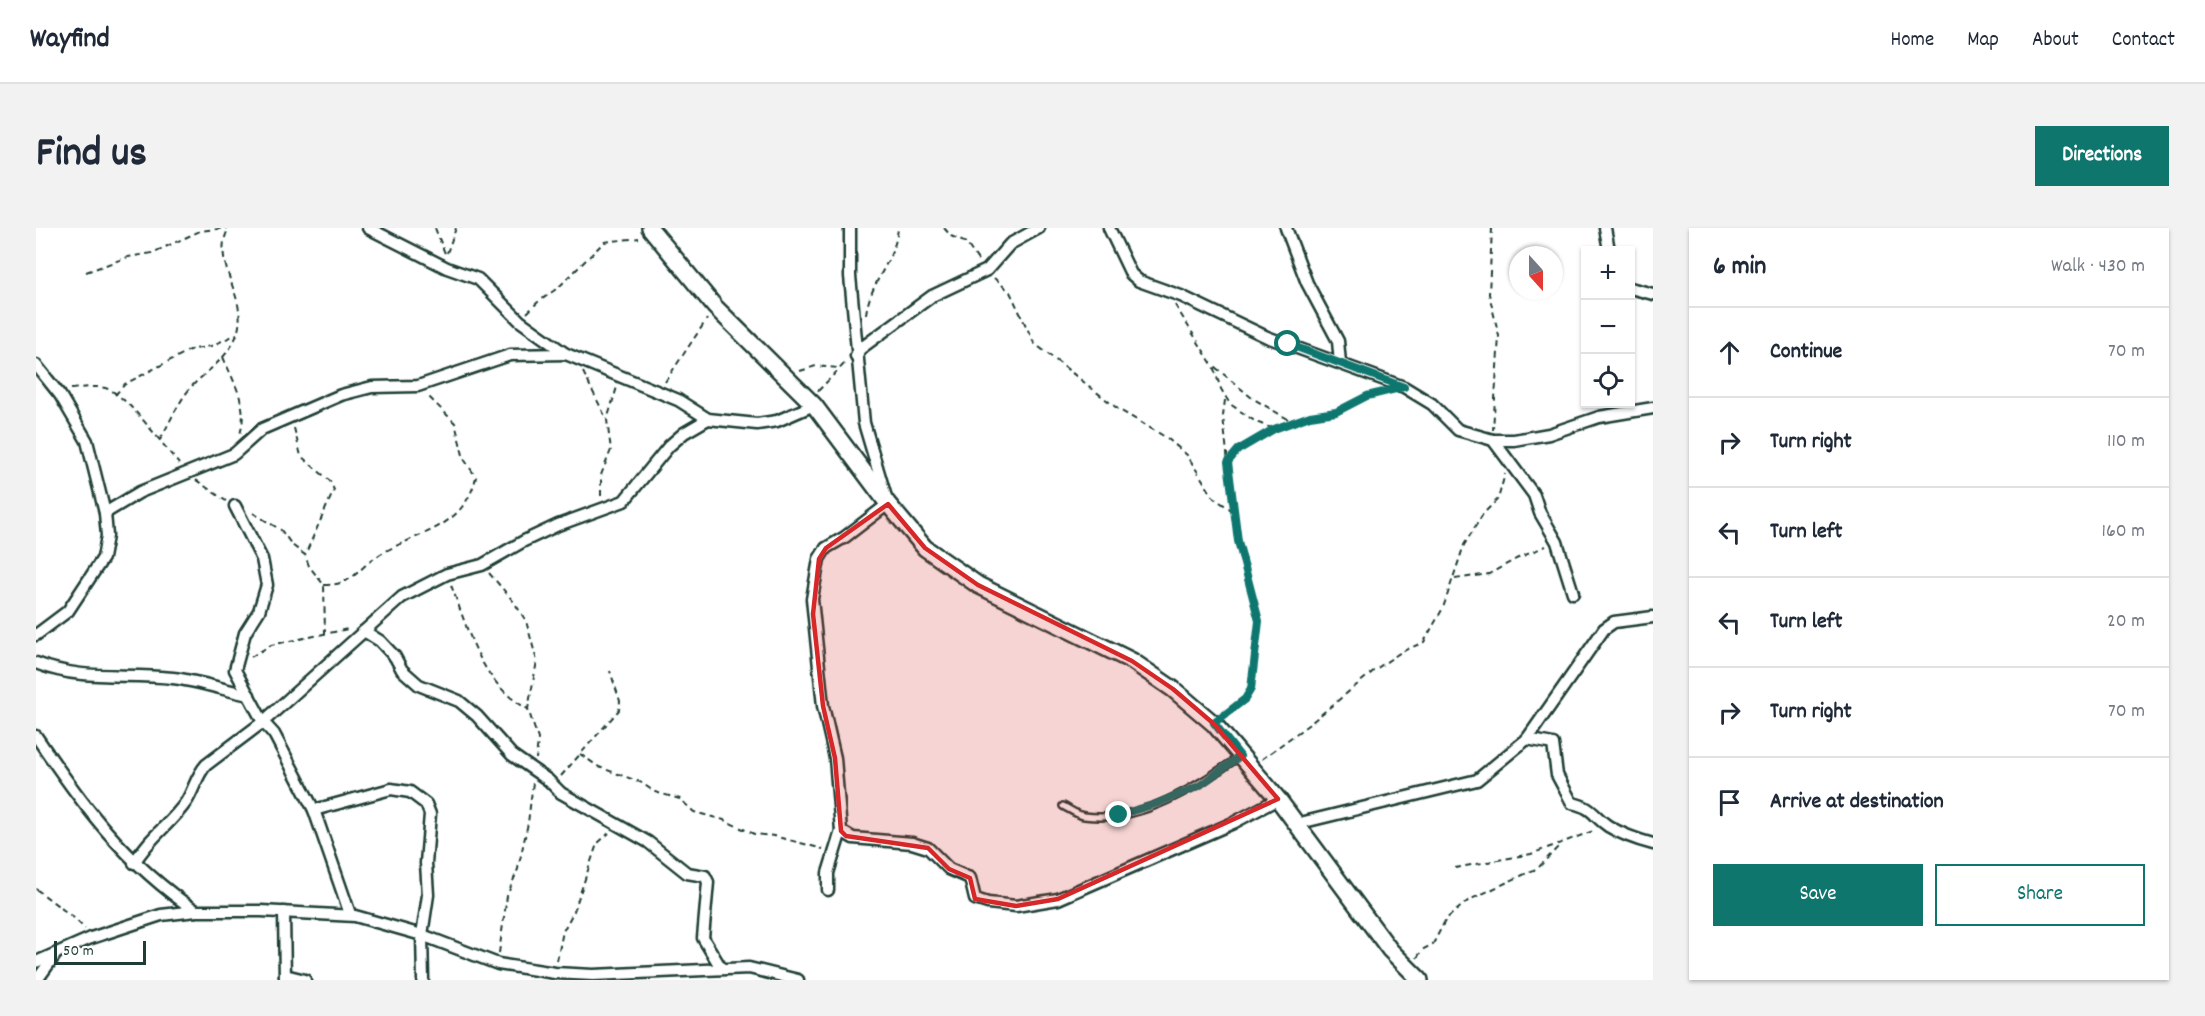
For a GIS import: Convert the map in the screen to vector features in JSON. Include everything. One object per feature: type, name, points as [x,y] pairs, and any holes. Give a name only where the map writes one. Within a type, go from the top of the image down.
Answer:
[{"type":"street","points":[[368,228],[447,268],[478,279],[499,297],[520,321],[566,354],[678,400],[708,419],[757,424],[777,421],[810,401]]},
{"type":"street","points":[[850,228],[856,356],[864,423],[888,504]]},
{"type":"street","points":[[856,356],[860,349],[911,310],[932,296],[987,270],[998,261],[1010,244],[1039,228]]},
{"type":"street","points":[[1109,228],[1131,274],[1139,281],[1181,296],[1267,337],[1404,387],[1432,404],[1458,430],[1493,440],[1549,434],[1599,417],[1653,408]]},
{"type":"street","points":[[1286,228],[1307,283],[1338,340],[1340,363]]},
{"type":"street","points":[[1605,228],[1608,246]]},
{"type":"street","points":[[651,229],[715,307],[810,401],[888,504],[925,548],[978,585],[1131,661],[1173,689],[1214,723],[1278,799],[1390,950],[1415,976]]},
{"type":"street","points":[[1635,289],[1653,294]]},
{"type":"street","points":[[105,513],[140,492],[234,454],[262,429],[358,390],[418,386],[510,355],[566,354]]},
{"type":"street","points":[[36,365],[56,390],[87,441],[105,513],[107,536],[103,558],[68,611],[36,635]]},
{"type":"street","points":[[134,863],[145,844],[185,803],[199,773],[206,765],[263,722],[402,597],[447,574],[482,565],[524,541],[624,501],[669,446],[684,433],[708,419]]},
{"type":"street","points":[[1493,440],[1534,495],[1540,513],[1557,542],[1573,593]]},
{"type":"street","points":[[828,890],[828,873],[841,831],[835,758],[823,706],[812,599],[813,584],[819,559],[826,548],[845,537],[888,504]]},
{"type":"street","points":[[235,506],[262,560],[267,585],[259,611],[245,633],[235,670],[263,722],[274,734],[314,810],[350,914]]},
{"type":"street","points":[[1296,824],[1441,787],[1470,783],[1507,758],[1527,739],[1604,629],[1614,622],[1653,617]]},
{"type":"street","points":[[363,632],[380,641],[395,657],[402,670],[419,686],[459,701],[477,716],[512,755],[584,808],[648,842],[687,873],[707,879],[704,938],[721,968]]},
{"type":"street","points":[[36,663],[97,677],[142,676],[191,681],[249,695]]},
{"type":"street","points":[[36,736],[69,784],[134,863],[167,892],[196,911]]},
{"type":"street","points":[[1527,739],[1552,744],[1557,776],[1572,803],[1593,810],[1606,825],[1653,844]]},
{"type":"street","points":[[314,810],[391,789],[410,792],[426,804],[430,814],[426,863],[428,895],[422,935],[423,980]]},
{"type":"street","points":[[841,831],[853,838],[912,843],[928,848],[949,869],[970,878],[975,899],[1016,906],[1058,899],[1212,832],[1278,799]]},
{"type":"street","points":[[36,962],[91,938],[162,915],[196,911],[284,912],[350,914],[422,935],[498,964],[580,977],[721,968],[798,980]]},
{"type":"street","points":[[284,912],[285,977],[305,980]]},
{"type":"street","points":[[37,980],[56,955]]},
{"type":"lane","points":[[1063,806],[1083,816],[1119,815],[1156,804],[1199,786],[1245,762]]},
{"type":"path","points":[[86,272],[128,257],[152,253],[200,231],[228,228]]},
{"type":"path","points":[[160,441],[187,393],[224,357],[237,334],[240,311],[222,251],[223,238],[228,228]]},
{"type":"path","points":[[435,228],[446,255],[447,268]]},
{"type":"path","points":[[446,255],[456,228]]},
{"type":"path","points":[[865,320],[867,301],[895,247],[898,228]]},
{"type":"path","points":[[944,228],[951,236],[966,243],[987,270],[1010,292],[1034,343],[1118,409],[1167,438],[1187,455],[1214,498],[1233,511]]},
{"type":"path","points":[[1492,228],[1489,294],[1499,336],[1493,440]]},
{"type":"path","points":[[520,321],[538,302],[559,287],[604,242],[636,239],[651,229]]},
{"type":"path","points":[[1152,286],[1175,305],[1213,366],[1225,398],[1223,416],[1233,511],[1259,621],[1251,689],[1245,699],[1214,723]]},
{"type":"path","points":[[659,392],[715,307]]},
{"type":"path","points":[[115,394],[125,384],[190,350],[211,346],[237,334]]},
{"type":"path","points":[[810,401],[838,368],[856,356]]},
{"type":"path","points":[[224,357],[245,414],[234,454]]},
{"type":"path","points":[[578,359],[595,401],[607,420]]},
{"type":"path","points":[[784,377],[816,366],[838,368]]},
{"type":"path","points":[[1213,366],[1252,398],[1293,422]]},
{"type":"path","points":[[593,512],[601,498],[601,475],[610,450],[607,420],[615,397],[619,375]]},
{"type":"path","points":[[324,585],[334,585],[354,578],[378,556],[445,524],[462,507],[472,487],[476,477],[464,459],[455,423],[418,386]]},
{"type":"path","points":[[56,390],[98,387],[109,389],[160,441],[187,473],[210,492],[264,518],[305,555],[309,566],[324,585],[325,633]]},
{"type":"path","points":[[1228,462],[1238,450],[1274,429],[1310,416],[1336,412],[1367,396],[1404,387]]},
{"type":"path","points":[[1225,398],[1256,422],[1274,429]]},
{"type":"path","points":[[289,417],[299,439],[301,456],[330,481],[334,490],[305,555]]},
{"type":"path","points":[[1245,762],[1312,722],[1376,669],[1401,652],[1424,642],[1443,608],[1455,579],[1464,545],[1482,514],[1498,499],[1502,478],[1511,464]]},
{"type":"path","points":[[1455,579],[1489,574],[1516,559],[1557,542]]},
{"type":"path","points":[[482,565],[514,602],[526,621],[537,661],[528,708],[538,739],[535,771],[528,823],[518,869],[507,896],[498,964]]},
{"type":"path","points":[[447,574],[487,673],[511,698],[528,708]]},
{"type":"path","points":[[235,670],[271,645],[341,629],[363,632]]},
{"type":"path","points":[[555,787],[564,772],[605,729],[619,710],[620,701],[610,671]]},
{"type":"path","points":[[580,753],[599,767],[640,782],[655,792],[680,799],[694,812],[724,820],[754,834],[835,850]]},
{"type":"path","points":[[1455,868],[1531,854],[1606,825]]},
{"type":"path","points":[[555,973],[563,931],[574,911],[597,844],[607,834],[622,829]]},
{"type":"path","points":[[1415,976],[1419,953],[1433,944],[1446,919],[1469,900],[1538,868],[1560,844]]},
{"type":"path","points":[[36,890],[74,918],[91,938]]},
{"type":"highlighted area","points":[[888,504],[925,548],[978,585],[1132,661],[1173,689],[1214,724],[1278,799],[1058,899],[1016,906],[975,899],[970,878],[949,869],[928,848],[846,836],[841,831],[835,758],[823,706],[813,614],[819,559],[826,548]]},
{"type":"route","points":[[1119,815],[1156,804],[1199,786],[1240,756],[1214,723],[1245,699],[1251,689],[1259,621],[1238,541],[1227,468],[1229,459],[1238,450],[1274,429],[1310,416],[1336,412],[1367,396],[1404,387],[1288,344]]}]
